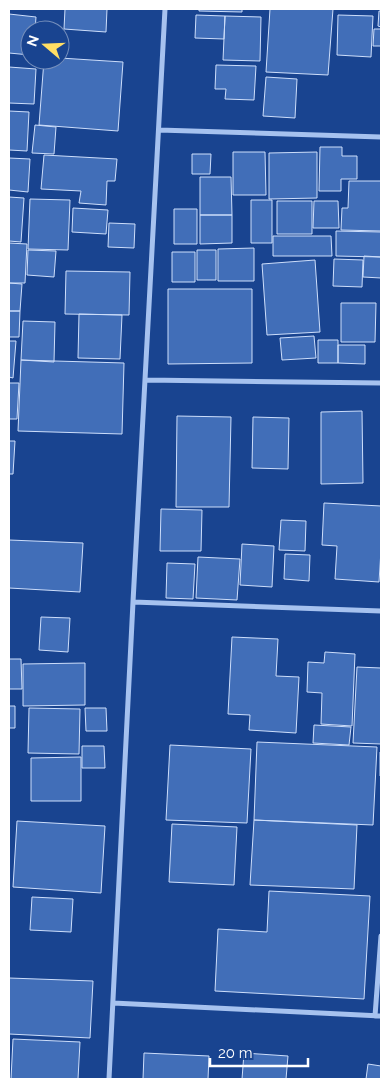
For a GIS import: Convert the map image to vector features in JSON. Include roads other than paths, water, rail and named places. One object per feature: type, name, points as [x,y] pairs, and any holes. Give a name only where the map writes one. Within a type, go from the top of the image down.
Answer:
[{"type":"street","points":[[109,1079],[165,9]]},
{"type":"street","points":[[159,130],[381,137]]},
{"type":"street","points":[[146,380],[381,384]]},
{"type":"street","points":[[133,602],[381,611]]},
{"type":"street","points":[[113,1003],[378,1016],[381,936]]}]
